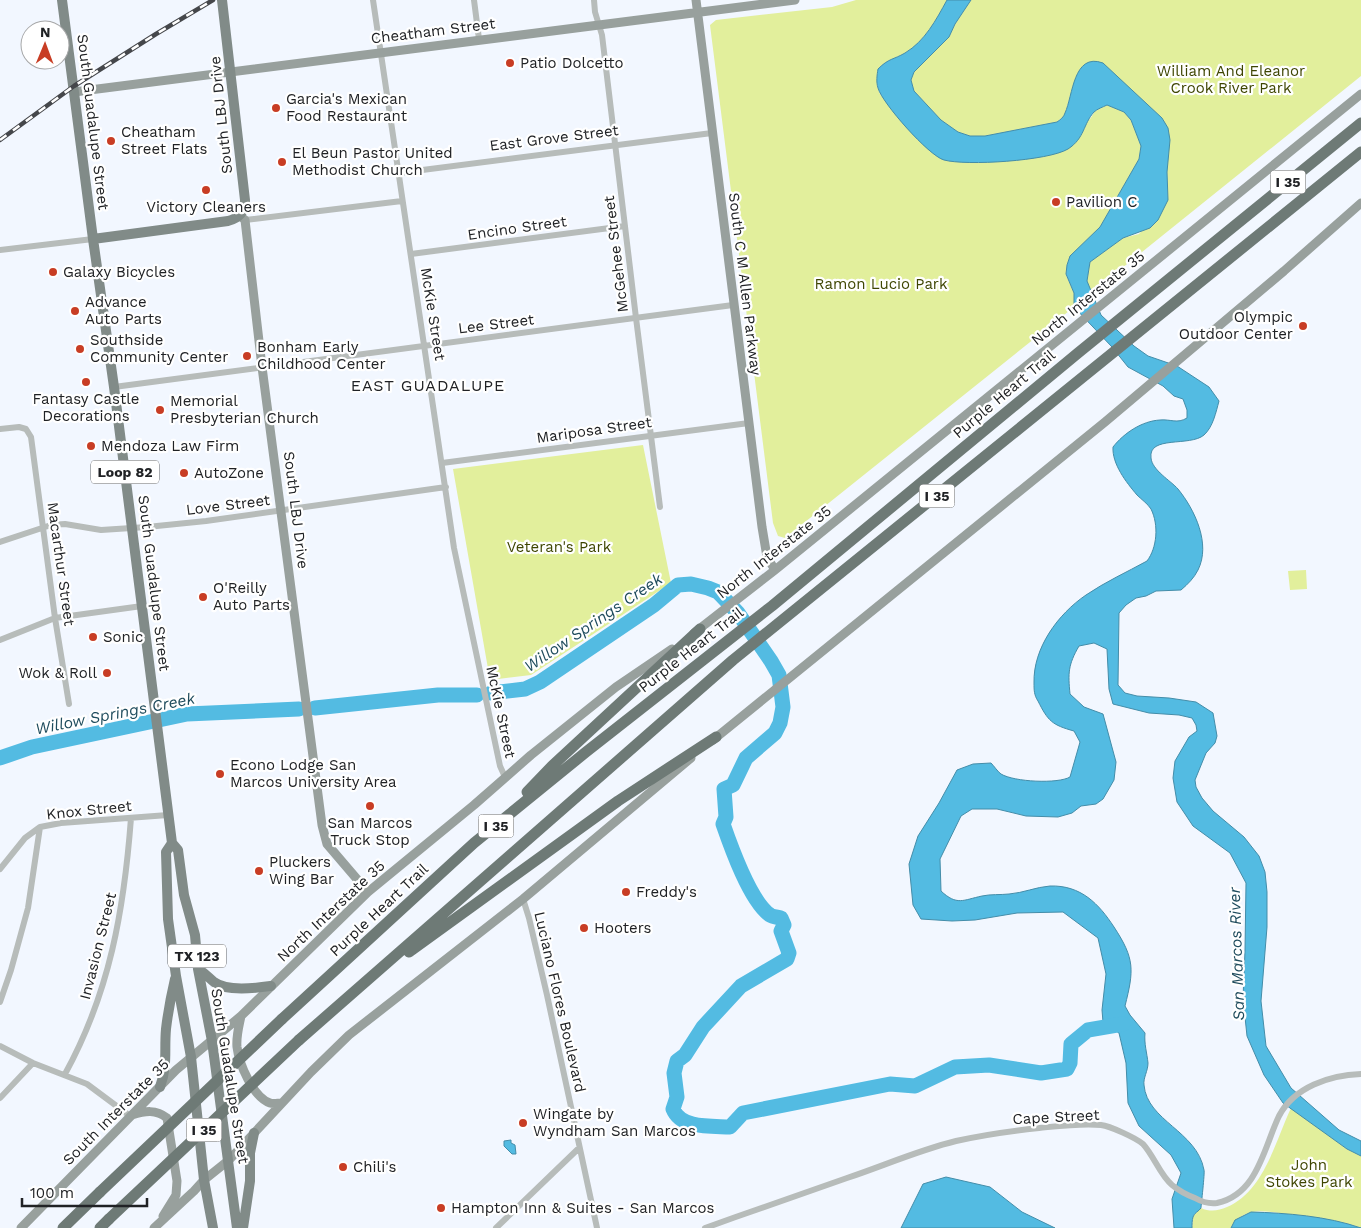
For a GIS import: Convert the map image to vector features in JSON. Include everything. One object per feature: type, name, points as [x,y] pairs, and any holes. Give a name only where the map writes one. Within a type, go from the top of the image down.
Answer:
[{"type":"highway","name":"Purple Heart Trail","points":[[63,1228],[282,1019],[484,835],[772,606],[1078,353],[1361,123]]},
{"type":"highway","name":"I 35","points":[[100,1228],[298,1040],[733,660],[1361,152]]},
{"type":"highway","points":[[484,835],[552,766],[702,627]]},
{"type":"highway","points":[[349,996],[618,800],[716,737]]},
{"type":"main road","name":"South Guadalupe Street","points":[[62,0],[92,239],[114,387],[168,815],[172,843],[178,850],[184,895],[195,935],[198,969],[212,1041],[237,1228]]},
{"type":"main road","name":"South LBJ Drive","points":[[222,0],[246,205],[243,218],[324,833],[328,844],[368,892]]},
{"type":"main road","name":"South C M Allen Parkway","points":[[696,0],[733,304],[766,551],[769,561],[775,570]]},
{"type":"main road","name":"Cheatham Street","points":[[74,92],[795,0]]},
{"type":"main road","name":"North Interstate 35","points":[[212,1041],[241,1016],[368,892],[505,777],[616,687],[644,670],[758,584],[1361,94]]},
{"type":"main road","points":[[156,1226],[204,1180],[229,1160],[349,1035],[522,899],[727,728],[1105,422],[1361,203]]},
{"type":"main road","points":[[92,239],[243,218]]},
{"type":"main road","name":"South Guadalupe Street","points":[[172,843],[166,852],[168,920],[191,1057],[204,1180],[212,1228]]},
{"type":"main road","points":[[198,969],[210,976],[215,982],[229,987],[250,989],[271,986]]},
{"type":"main road","points":[[160,1087],[166,1066],[168,1008],[176,976]]},
{"type":"main road","points":[[241,1016],[237,1048],[245,1077],[260,1096],[270,1103],[282,1103]]},
{"type":"main road","name":"South Interstate 35","points":[[21,1228],[130,1116],[191,1057],[212,1041]]},
{"type":"main road","points":[[130,1116],[153,1111],[162,1113],[167,1118],[177,1181],[176,1195],[156,1226]]},
{"type":"main road","points":[[243,1228],[250,1181],[250,1154],[254,1133]]},
{"type":"street","name":"McKie Street","points":[[373,0],[454,548],[500,766],[505,777]]},
{"type":"street","points":[[474,0],[479,39]]},
{"type":"street","name":"McGehee Street","points":[[594,0],[602,35],[660,507]]},
{"type":"street","name":"East Grove Street","points":[[399,173],[712,133]]},
{"type":"street","points":[[243,218],[402,201]]},
{"type":"street","name":"Encino Street","points":[[411,254],[626,226]]},
{"type":"street","points":[[0,250],[92,239]]},
{"type":"street","name":"Lee Street","points":[[114,387],[733,304]]},
{"type":"street","name":"Mariposa Street","points":[[442,463],[749,423]]},
{"type":"street","name":"Macarthur Street","points":[[0,429],[19,427],[26,429],[31,437],[55,618],[69,704]]},
{"type":"street","name":"Love Street","points":[[0,542],[44,526],[65,524],[100,530],[206,521],[446,487]]},
{"type":"street","points":[[0,640],[55,618],[142,606]]},
{"type":"street","name":"Knox Street","points":[[0,869],[25,838],[40,827],[61,823],[168,815]]},
{"type":"street","name":"Invasion Street","points":[[65,1074],[88,1028],[106,976],[124,893],[131,818]]},
{"type":"street","points":[[0,1002],[28,908],[40,827]]},
{"type":"street","name":"Luciano Flores Boulevard","points":[[522,899],[529,918],[547,995],[597,1228]]},
{"type":"street","points":[[0,1046],[33,1063],[87,1084],[130,1116]]},
{"type":"street","points":[[0,1098],[33,1063]]},
{"type":"street","name":"Cape Street","points":[[705,1228],[956,1142],[1005,1132],[1061,1126],[1102,1125],[1116,1130],[1141,1143],[1171,1184],[1204,1203],[1216,1203],[1229,1198],[1241,1190],[1253,1177],[1262,1161],[1284,1108],[1300,1093],[1325,1080],[1361,1074]]},
{"type":"street","points":[[496,1228],[579,1148]]},
{"type":"green space","name":"Ramon Lucio Park","points":[[856,0],[947,0],[929,29],[912,48],[888,61],[878,69],[877,86],[880,94],[917,139],[978,163],[1003,160],[1090,119],[1095,111],[1107,105],[1124,112],[1131,120],[1141,146],[1139,159],[1100,227],[1071,256],[1067,265],[1066,275],[1074,293],[1074,307],[785,538],[778,536],[773,523],[710,25],[716,20],[832,7]]},
{"type":"green space","name":"William And Eleanor Crook River Park","points":[[971,0],[1361,0],[1361,76],[1091,293],[1087,281],[1090,262],[1123,238],[1139,234],[1168,200],[1167,172],[1103,63],[1069,100],[1065,115],[1057,122],[985,136],[970,136],[958,132],[941,120],[914,91],[911,80],[914,72],[949,37]]},
{"type":"green space","name":"Veteran's Park","points":[[643,445],[671,583],[531,675],[490,680],[453,469]]},
{"type":"green space","points":[[1306,570],[1307,589],[1290,590],[1288,571]]},
{"type":"green space","name":"John Stokes Park","points":[[1291,1108],[1347,1149],[1361,1156],[1361,1228],[1327,1220],[1261,1211],[1242,1216],[1231,1228],[1192,1228],[1193,1216],[1201,1208],[1217,1210],[1227,1207],[1240,1200],[1250,1190],[1267,1164]]},
{"type":"water","points":[[947,0],[971,0],[949,37],[914,72],[911,80],[914,91],[941,120],[958,132],[970,136],[985,136],[1057,122],[1062,118],[1068,106],[1076,77],[1080,70],[1086,64],[1093,61],[1103,63],[1162,118],[1168,128],[1170,140],[1167,172],[1168,200],[1158,220],[1150,228],[1123,238],[1090,262],[1087,281],[1101,315],[1134,346],[1148,356],[1177,366],[1209,387],[1219,401],[1212,424],[1204,435],[1198,438],[1156,446],[1152,451],[1151,458],[1155,467],[1178,489],[1195,517],[1202,538],[1202,560],[1195,576],[1181,590],[1156,591],[1136,598],[1119,613],[1118,685],[1125,693],[1137,696],[1196,702],[1213,713],[1217,736],[1215,743],[1206,753],[1195,780],[1196,787],[1213,811],[1244,837],[1259,856],[1265,872],[1267,927],[1261,1001],[1266,1046],[1291,1088],[1339,1130],[1361,1141],[1361,1156],[1347,1149],[1283,1103],[1264,1075],[1247,1036],[1243,998],[1246,883],[1230,853],[1193,826],[1177,802],[1173,778],[1175,761],[1189,737],[1197,731],[1196,725],[1192,718],[1149,713],[1113,704],[1109,689],[1107,649],[1094,643],[1079,646],[1071,664],[1069,675],[1070,694],[1084,707],[1103,714],[1116,762],[1114,780],[1103,799],[1096,804],[1081,806],[1072,813],[1058,817],[1026,816],[997,809],[972,809],[961,816],[940,859],[941,891],[951,899],[960,901],[985,895],[1014,893],[1050,886],[1061,887],[1080,892],[1088,898],[1102,911],[1114,927],[1126,948],[1131,965],[1130,983],[1125,1006],[1145,1033],[1148,1063],[1144,1085],[1147,1097],[1162,1117],[1192,1145],[1200,1157],[1204,1170],[1201,1208],[1192,1220],[1192,1228],[1174,1228],[1172,1199],[1181,1173],[1171,1155],[1139,1126],[1128,1103],[1126,1063],[1119,1033],[1103,1022],[1102,1010],[1106,974],[1098,938],[1063,912],[1017,913],[975,920],[952,921],[921,919],[913,905],[909,864],[918,836],[957,770],[973,764],[991,763],[1001,774],[1016,779],[1056,781],[1070,777],[1080,742],[1074,731],[1060,727],[1048,718],[1037,699],[1034,692],[1034,683],[1038,657],[1049,633],[1066,612],[1093,590],[1147,561],[1153,550],[1156,536],[1154,515],[1150,507],[1137,495],[1120,472],[1113,453],[1113,447],[1122,437],[1140,425],[1153,421],[1180,421],[1187,418],[1187,410],[1183,399],[1174,396],[1163,386],[1128,367],[1074,307],[1074,293],[1066,274],[1070,256],[1100,227],[1139,159],[1141,146],[1131,120],[1124,112],[1107,105],[1097,110],[1090,117],[1081,136],[1074,145],[1058,153],[1043,157],[1007,161],[955,162],[944,160],[928,149],[907,128],[881,95],[877,83],[878,69],[888,61],[905,53],[918,42],[939,15]]},
{"type":"water","points":[[511,1140],[511,1143],[515,1145],[516,1154],[512,1154],[504,1146],[504,1141]]},
{"type":"water","points":[[946,1177],[990,1187],[1022,1212],[1055,1228],[901,1228],[923,1184]]},
{"type":"water","points":[[1251,1212],[1306,1216],[1361,1228],[1231,1228],[1235,1220]]},
{"type":"waterway","name":"Willow Springs Creek","points":[[491,693],[525,689],[540,682],[654,605],[678,585],[691,584],[718,592],[738,613],[779,675],[783,707],[780,723],[775,733],[746,758],[733,785],[724,789],[726,817],[723,824],[742,873],[755,898],[770,915],[781,918],[784,925],[781,931],[789,953],[787,959],[741,986],[703,1027],[685,1055],[677,1061],[674,1073],[677,1097],[673,1109],[683,1120],[697,1125],[730,1127],[743,1113],[890,1084],[915,1086],[955,1067],[989,1065],[1041,1073],[1067,1069],[1070,1063],[1071,1044],[1088,1030],[1123,1024]]},
{"type":"waterway","name":"Willow Springs Creek","points":[[315,708],[438,695],[477,695]]},
{"type":"waterway","name":"Willow Springs Creek","points":[[0,758],[32,747],[187,714],[299,709]]},
{"type":"railway","points":[[0,140],[74,86],[213,0]]},
{"type":"place","name":"Patio Dolcetto","points":[[510,63]]},
{"type":"place","name":"Garcia's Mexican Food Restaurant","points":[[276,108]]},
{"type":"place","name":"Cheatham Street Flats","points":[[111,141]]},
{"type":"place","name":"El Beun Pastor United Methodist Church","points":[[282,162]]},
{"type":"place","name":"Victory Cleaners","points":[[206,190]]},
{"type":"place","name":"Pavilion C","points":[[1056,202]]},
{"type":"place","name":"Galaxy Bicycles","points":[[53,272]]},
{"type":"place","name":"Advance Auto Parts","points":[[75,311]]},
{"type":"place","name":"Olympic Outdoor Center","points":[[1303,326]]},
{"type":"place","name":"Southside Community Center","points":[[80,349]]},
{"type":"place","name":"Bonham Early Childhood Center","points":[[247,356]]},
{"type":"place","name":"Fantasy Castle Decorations","points":[[86,382]]},
{"type":"place","name":"Memorial Presbyterian Church","points":[[160,410]]},
{"type":"place","name":"Mendoza Law Firm","points":[[91,446]]},
{"type":"place","name":"AutoZone","points":[[184,473]]},
{"type":"place","name":"O'Reilly Auto Parts","points":[[203,597]]},
{"type":"place","name":"Sonic","points":[[93,637]]},
{"type":"place","name":"Wok & Roll","points":[[107,673]]},
{"type":"place","name":"Econo Lodge San Marcos University Area","points":[[220,774]]},
{"type":"place","name":"San Marcos Truck Stop","points":[[370,806]]},
{"type":"place","name":"Pluckers Wing Bar","points":[[259,871]]},
{"type":"place","name":"Freddy's","points":[[626,892]]},
{"type":"place","name":"Hooters","points":[[584,928]]},
{"type":"place","name":"Wingate by Wyndham San Marcos","points":[[523,1123]]},
{"type":"place","name":"Chili's","points":[[343,1167]]},
{"type":"place","name":"Hampton Inn & Suites - San Marcos","points":[[441,1208]]},
{"type":"district","name":"EAST GUADALUPE","points":[[428,385]]},
{"type":"water label","name":"San Marcos River","points":[[1236,954]]}]
